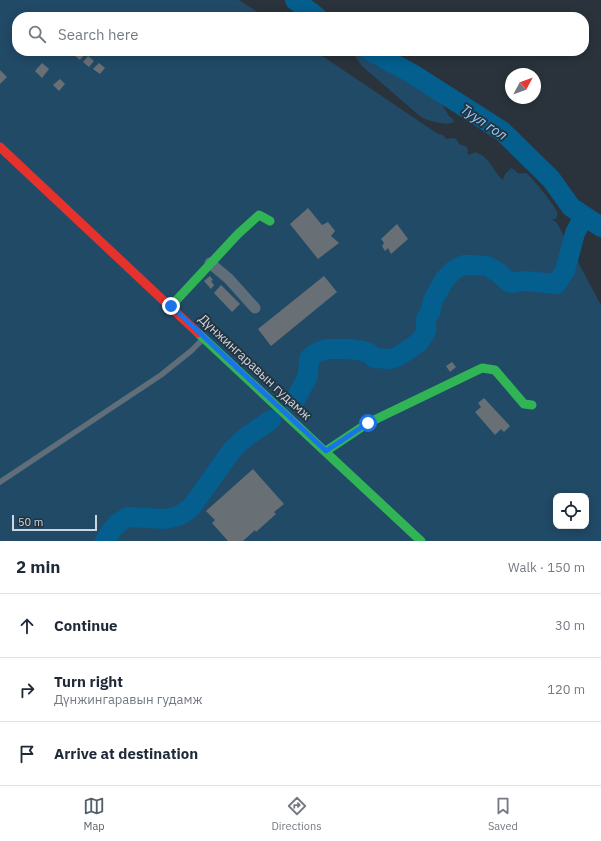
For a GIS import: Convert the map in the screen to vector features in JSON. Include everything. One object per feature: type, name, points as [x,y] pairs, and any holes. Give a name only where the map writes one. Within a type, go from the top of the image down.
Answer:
[{"type":"main road","name":"Дүнжингаравын гудамж","points":[[0,147],[205,337],[421,541]]},
{"type":"main road","points":[[171,306],[238,234],[259,215],[270,221]]},
{"type":"main road","points":[[326,451],[368,423],[482,368],[495,370],[524,404],[532,405]]},
{"type":"street","points":[[210,263],[229,279],[255,308]]},
{"type":"lane","points":[[0,482],[161,374],[191,351],[205,337]]},
{"type":"shaded area","points":[[0,0],[239,0],[257,12],[12,12],[12,56],[322,56],[438,134],[443,135],[446,139],[454,138],[457,140],[459,144],[467,147],[467,153],[470,155],[475,152],[480,154],[488,161],[503,180],[505,174],[511,168],[517,173],[526,173],[543,191],[556,209],[556,219],[552,219],[557,223],[601,305],[601,541],[0,541]]},
{"type":"shaded area","points":[[355,56],[361,56],[368,59],[376,66],[406,78],[442,104],[454,122],[442,123],[421,117],[362,66]]},
{"type":"building","points":[[75,56],[83,56],[80,60]]},
{"type":"building","points":[[88,56],[94,61],[89,67],[83,62]]},
{"type":"building","points":[[42,63],[49,69],[42,78],[35,71]]},
{"type":"building","points":[[99,63],[105,68],[100,74],[93,69]]},
{"type":"building","points":[[0,70],[7,77],[0,84]]},
{"type":"building","points":[[60,79],[65,84],[59,91],[53,85]]},
{"type":"building","points":[[308,208],[322,225],[328,222],[335,231],[331,236],[339,243],[318,259],[290,224]]},
{"type":"building","points":[[397,224],[408,239],[391,254],[388,248],[385,251],[382,246],[384,243],[381,239]]},
{"type":"building","points":[[210,276],[214,285],[211,289],[204,281]]},
{"type":"building","points":[[324,276],[337,292],[271,346],[258,329]]},
{"type":"building","points":[[221,285],[240,304],[232,312],[214,293]]},
{"type":"building","points":[[452,362],[456,367],[450,372],[446,366]]},
{"type":"building","points":[[484,398],[510,426],[504,432],[501,429],[495,435],[475,412],[481,407],[478,403]]},
{"type":"building","points":[[253,469],[284,504],[274,512],[276,514],[256,532],[255,530],[243,541],[228,541],[212,523],[215,520],[206,511]]},
{"type":"waterway","name":"Туул гол","points":[[295,0],[311,12]]},
{"type":"waterway","name":"Туул гол","points":[[379,56],[411,73],[502,131],[551,179],[571,207],[601,227]]},
{"type":"waterway","points":[[294,402],[308,376],[309,359],[314,354],[326,349],[350,349],[369,353],[374,358],[390,359],[399,356],[418,343],[426,331],[426,319],[431,310],[433,300],[445,279],[454,270],[464,265],[487,266],[499,273],[511,283],[525,281],[556,284],[565,271],[575,233],[584,216]]},
{"type":"waterway","points":[[105,541],[118,523],[128,517],[165,519],[178,516],[190,509],[232,450],[246,437],[271,420]]},
{"type":"traffic: fast","points":[[171,306],[238,234],[259,215],[270,221]]},
{"type":"traffic: fast","points":[[198,333],[421,541]]},
{"type":"traffic: fast","points":[[326,451],[368,423],[482,368],[495,370],[524,404],[532,405]]},
{"type":"traffic: jam","points":[[0,147],[198,333]]},
{"type":"route","points":[[171,306],[326,451],[368,423]]}]
